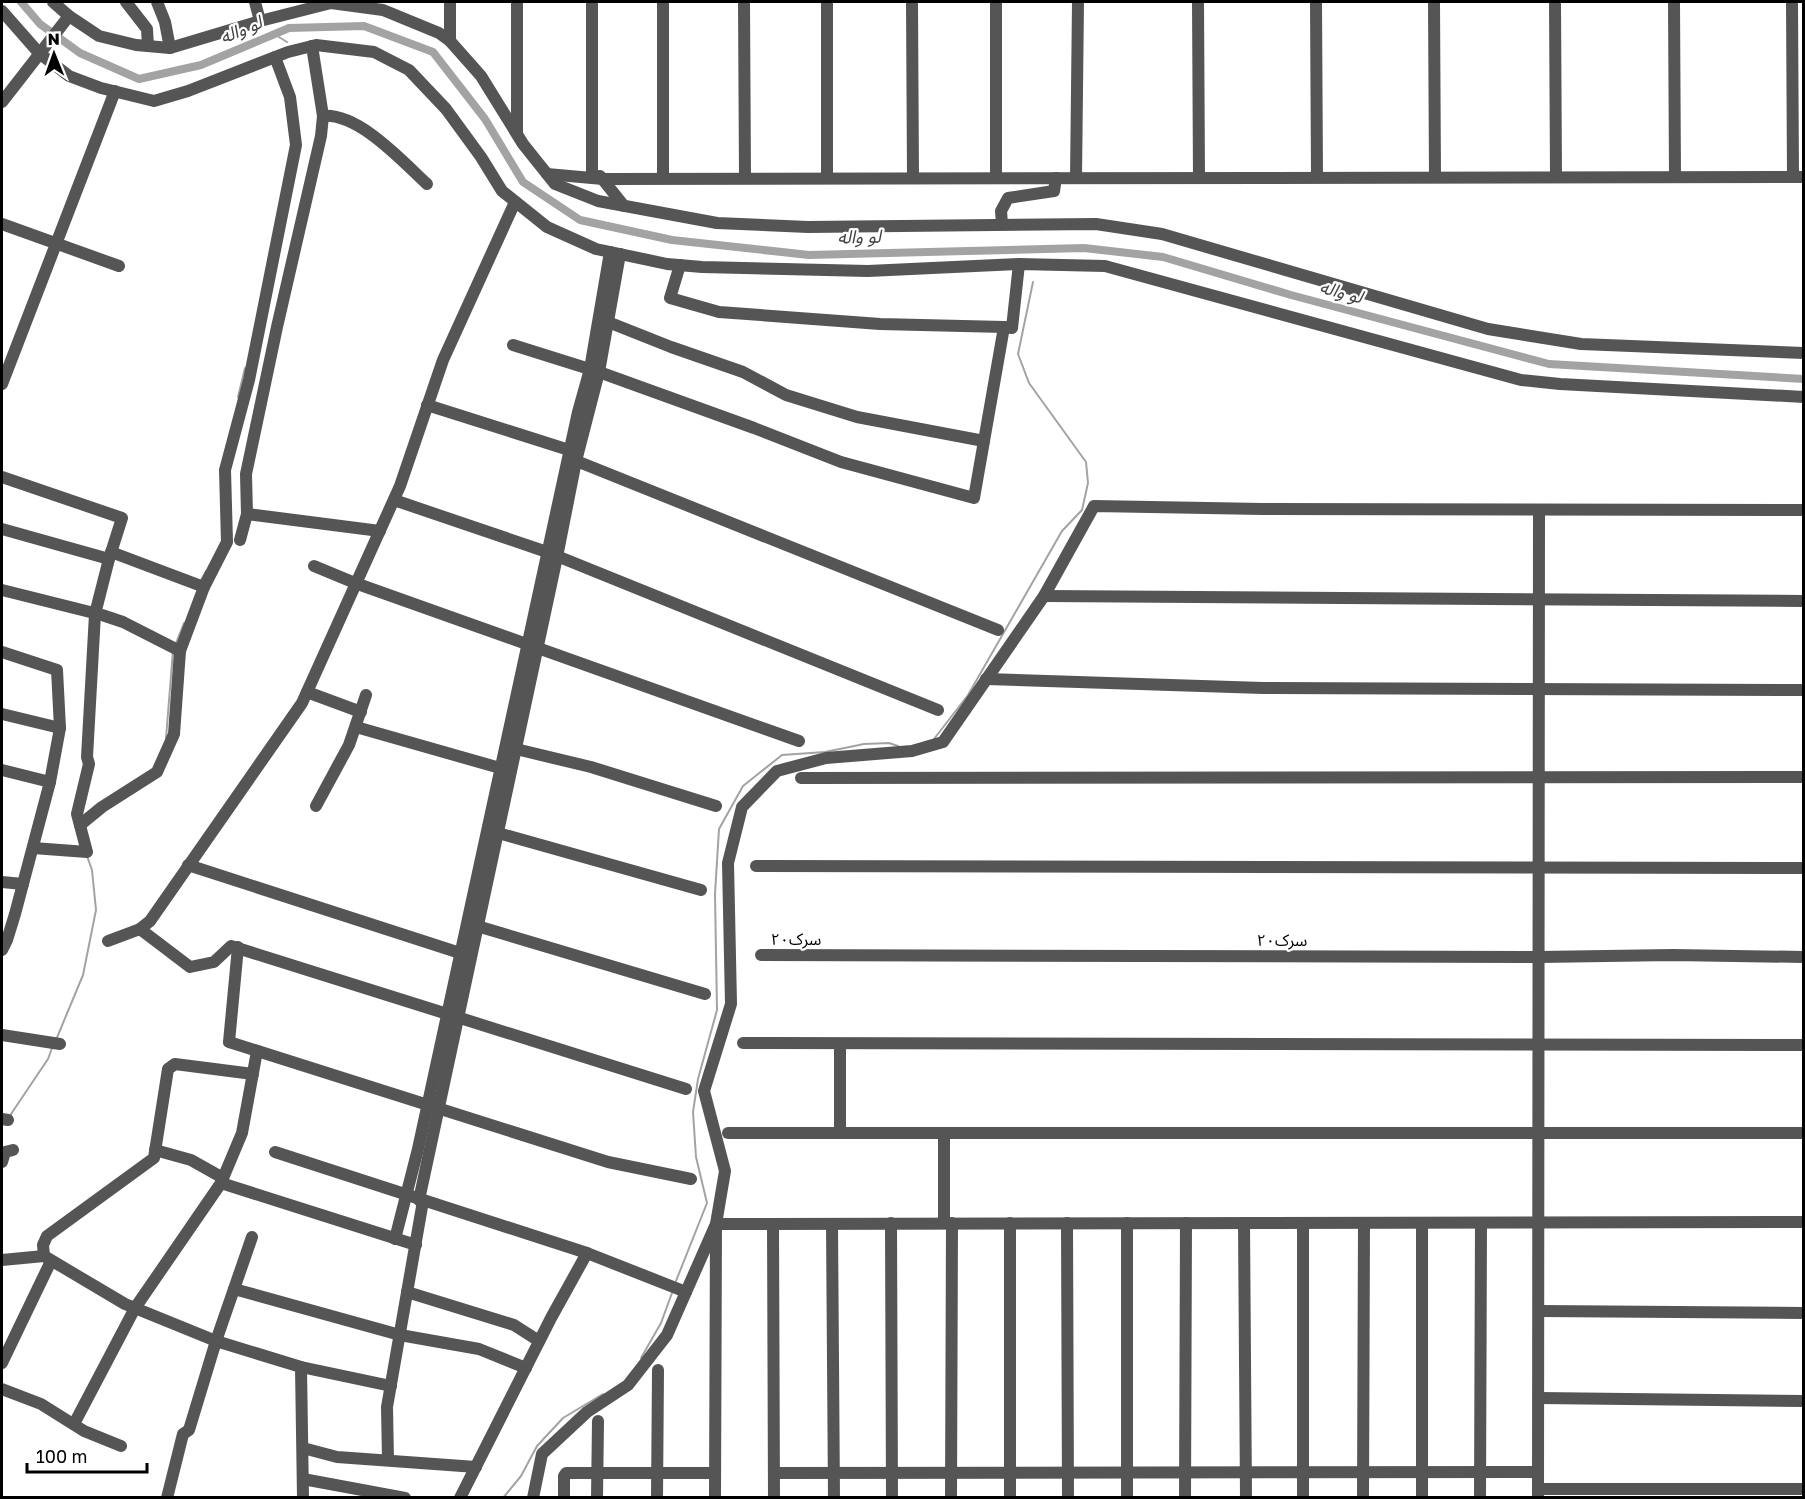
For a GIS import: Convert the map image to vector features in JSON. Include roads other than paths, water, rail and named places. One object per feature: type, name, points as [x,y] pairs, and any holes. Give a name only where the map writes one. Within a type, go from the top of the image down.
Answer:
[{"type":"street","points":[[53,2],[67,18],[99,36],[136,45],[170,48],[331,3],[383,10],[440,33],[450,40],[481,76],[517,134],[555,184],[598,201],[717,223],[808,227],[1096,224],[1162,234],[1488,329],[1581,344],[1803,353]]},
{"type":"street","points":[[126,2],[147,29],[148,46]]},
{"type":"street","points":[[157,2],[165,22],[170,48]]},
{"type":"street","points":[[255,2],[260,21]]},
{"type":"street","points":[[450,2],[450,40]]},
{"type":"street","points":[[517,2],[517,134]]},
{"type":"street","points":[[592,2],[596,175],[624,206]]},
{"type":"street","points":[[663,2],[663,178]]},
{"type":"street","points":[[744,2],[745,178]]},
{"type":"street","points":[[827,2],[827,178]]},
{"type":"street","points":[[912,2],[913,178]]},
{"type":"street","points":[[996,2],[996,178]]},
{"type":"street","points":[[1076,178],[1078,2]]},
{"type":"street","points":[[1198,2],[1199,178]]},
{"type":"street","points":[[1316,2],[1317,177]]},
{"type":"street","points":[[1434,2],[1435,177]]},
{"type":"street","points":[[1555,2],[1556,177]]},
{"type":"street","points":[[1674,2],[1675,177]]},
{"type":"street","points":[[547,174],[663,178],[1798,177],[1792,2]]},
{"type":"street","points":[[2,11],[69,76],[101,88],[154,101],[312,46],[374,52],[409,70],[446,109],[502,191],[547,227],[596,249],[702,267],[868,271],[1019,264],[1105,266],[1521,380],[1803,397]]},
{"type":"street","points":[[2,102],[67,18]]},
{"type":"street","points":[[240,540],[247,514],[246,474],[321,136],[322,116],[312,46]]},
{"type":"street","points":[[80,825],[102,807],[158,772],[174,734],[180,651],[204,587],[227,542],[225,470],[249,380],[296,145],[290,97],[275,57]]},
{"type":"street","points":[[2,384],[115,91]]},
{"type":"street","points":[[322,116],[332,115],[360,126],[427,184]]},
{"type":"street","points":[[1002,224],[1001,211],[1008,198],[1054,191],[1056,178]]},
{"type":"street","points":[[108,941],[140,929],[150,921],[302,703],[400,486],[443,360],[515,201]]},
{"type":"street","points":[[2,224],[119,266]]},
{"type":"street","points":[[453,1015],[460,953],[500,768],[532,646],[552,555],[578,412],[595,371],[608,322],[615,253]]},
{"type":"street","points":[[595,371],[615,253]]},
{"type":"street","points":[[680,265],[670,298],[719,312],[880,324],[1012,328],[1019,264]]},
{"type":"street","points":[[608,322],[743,372],[786,395],[836,411],[984,441]]},
{"type":"street","points":[[513,345],[595,371],[841,462],[974,498],[1005,327]]},
{"type":"street","points":[[427,405],[571,456],[998,630]]},
{"type":"street","points":[[2,477],[122,518],[95,614],[87,757],[89,764],[77,814],[87,852],[33,848]]},
{"type":"street","points":[[394,500],[552,555],[938,710]]},
{"type":"street","points":[[715,1497],[716,1224],[725,1172],[704,1091],[731,1004],[728,863],[742,807],[777,771],[826,758],[912,751],[943,741],[1044,596],[1094,506],[1263,509],[1803,510]]},
{"type":"street","points":[[1539,510],[1538,1493],[1803,1489]]},
{"type":"street","points":[[247,514],[380,531]]},
{"type":"street","points":[[2,529],[110,555],[204,587]]},
{"type":"street","points":[[314,567],[799,741]]},
{"type":"street","points":[[2,590],[123,622],[180,651]]},
{"type":"street","points":[[1044,596],[1803,601]]},
{"type":"street","points":[[388,1461],[387,1407],[416,1245],[433,1105],[498,833],[516,749],[532,646]]},
{"type":"street","points":[[2,652],[57,670],[60,728],[50,782],[33,848],[7,940],[2,950]]},
{"type":"street","points":[[987,679],[1263,688],[1803,690]]},
{"type":"street","points":[[307,692],[360,712]]},
{"type":"street","points":[[316,806],[349,746],[366,695]]},
{"type":"street","points":[[2,714],[60,728]]},
{"type":"street","points":[[356,726],[500,768]]},
{"type":"street","points":[[516,749],[591,767],[716,806]]},
{"type":"street","points":[[2,770],[50,782]]},
{"type":"street","points":[[801,778],[1803,777]]},
{"type":"street","points":[[498,833],[701,890]]},
{"type":"street","points":[[188,865],[460,953]]},
{"type":"street","points":[[756,866],[1803,868]]},
{"type":"street","points":[[2,882],[23,884]]},
{"type":"street","points":[[477,926],[705,994]]},
{"type":"street","points":[[140,929],[190,967],[214,962],[231,946],[238,947],[686,1089]]},
{"type":"street","points":[[238,947],[230,1042],[608,1162],[691,1179]]},
{"type":"street","name":"سرک۲۰","points":[[761,955],[1803,957]]},
{"type":"street","points":[[2,1035],[60,1044]]},
{"type":"street","points":[[743,1043],[1803,1045]]},
{"type":"street","points":[[840,1044],[840,1134]]},
{"type":"street","points":[[74,1424],[135,1308],[222,1181],[242,1133],[257,1051]]},
{"type":"street","points":[[2,1363],[47,1258],[43,1245],[47,1236],[154,1158],[168,1069],[175,1064],[253,1074]]},
{"type":"street","points":[[395,1239],[418,1149],[433,1105]]},
{"type":"street","points":[[728,1133],[1803,1133]]},
{"type":"street","points":[[944,1133],[948,1223],[951,1497]]},
{"type":"street","points":[[2,1162],[5,1152],[13,1150]]},
{"type":"street","points":[[155,1150],[191,1160],[222,1181],[416,1245]]},
{"type":"street","points":[[275,1152],[587,1253],[686,1292]]},
{"type":"street","points":[[716,1224],[1803,1222]]},
{"type":"street","points":[[891,1223],[892,1497]]},
{"type":"street","points":[[1010,1223],[1010,1497]]},
{"type":"street","points":[[1067,1223],[1068,1497]]},
{"type":"street","points":[[1127,1223],[1127,1497]]},
{"type":"street","points":[[1185,1497],[1186,1223]]},
{"type":"street","points":[[1244,1223],[1245,1497]]},
{"type":"street","points":[[1304,1223],[1304,1497]]},
{"type":"street","points":[[1363,1497],[1364,1223]]},
{"type":"street","points":[[1422,1223],[1422,1497]]},
{"type":"street","points":[[1480,1497],[1481,1223]]},
{"type":"street","points":[[532,1497],[542,1454],[587,1412],[628,1385],[667,1335],[716,1224]]},
{"type":"street","points":[[773,1224],[774,1497]]},
{"type":"street","points":[[832,1224],[834,1497]]},
{"type":"street","points":[[167,1497],[183,1434],[189,1430],[216,1341],[252,1237]]},
{"type":"street","points":[[460,1497],[539,1341],[587,1253]]},
{"type":"street","points":[[2,1260],[47,1258],[125,1304],[216,1341],[301,1367],[391,1386]]},
{"type":"street","points":[[234,1288],[400,1335],[479,1349],[526,1368]]},
{"type":"street","points":[[407,1292],[514,1325],[539,1341]]},
{"type":"street","points":[[1539,1311],[1803,1313]]},
{"type":"street","points":[[301,1367],[303,1497]]},
{"type":"street","points":[[657,1497],[658,1370]]},
{"type":"street","points":[[2,1389],[41,1404],[84,1431],[121,1446]]},
{"type":"street","points":[[1539,1398],[1803,1401]]},
{"type":"street","points":[[597,1497],[598,1421]]},
{"type":"street","points":[[303,1449],[337,1457],[476,1467]]},
{"type":"street","points":[[774,1473],[1538,1472]]},
{"type":"street","points":[[564,1497],[564,1474],[715,1473]]},
{"type":"street","points":[[303,1479],[405,1497]]},
{"type":"waterway","name":"لو واله","points":[[21,2],[40,24],[80,53],[139,79],[201,65],[289,28],[364,26],[433,52],[485,119],[523,182],[580,220],[672,240],[809,255],[1084,248],[1163,257],[1291,295],[1549,364],[1804,379]]},
{"type":"waterway","points":[[274,34],[287,42]]},
{"type":"waterway","points":[[934,739],[968,695],[1062,531],[1082,510],[1088,483],[1086,462],[1029,383],[1018,354],[1033,282]]},
{"type":"waterway","points":[[238,397],[245,368]]},
{"type":"waterway","points":[[200,582],[206,571]]},
{"type":"waterway","points":[[176,643],[184,623]]},
{"type":"waterway","points":[[166,738],[173,651]]},
{"type":"waterway","points":[[676,1281],[707,1203],[696,1157],[693,1112],[698,1079],[717,1010],[715,894],[719,829],[743,786],[782,755],[825,752],[864,744],[889,743],[898,746]]},
{"type":"waterway","points":[[56,1040],[83,975],[96,910],[92,870],[87,856]]},
{"type":"waterway","points":[[9,1117],[48,1059],[52,1048]]},
{"type":"waterway","points":[[641,1358],[661,1323],[672,1293]]},
{"type":"waterway","points":[[503,1498],[521,1476],[537,1446],[563,1418],[603,1394]]}]
